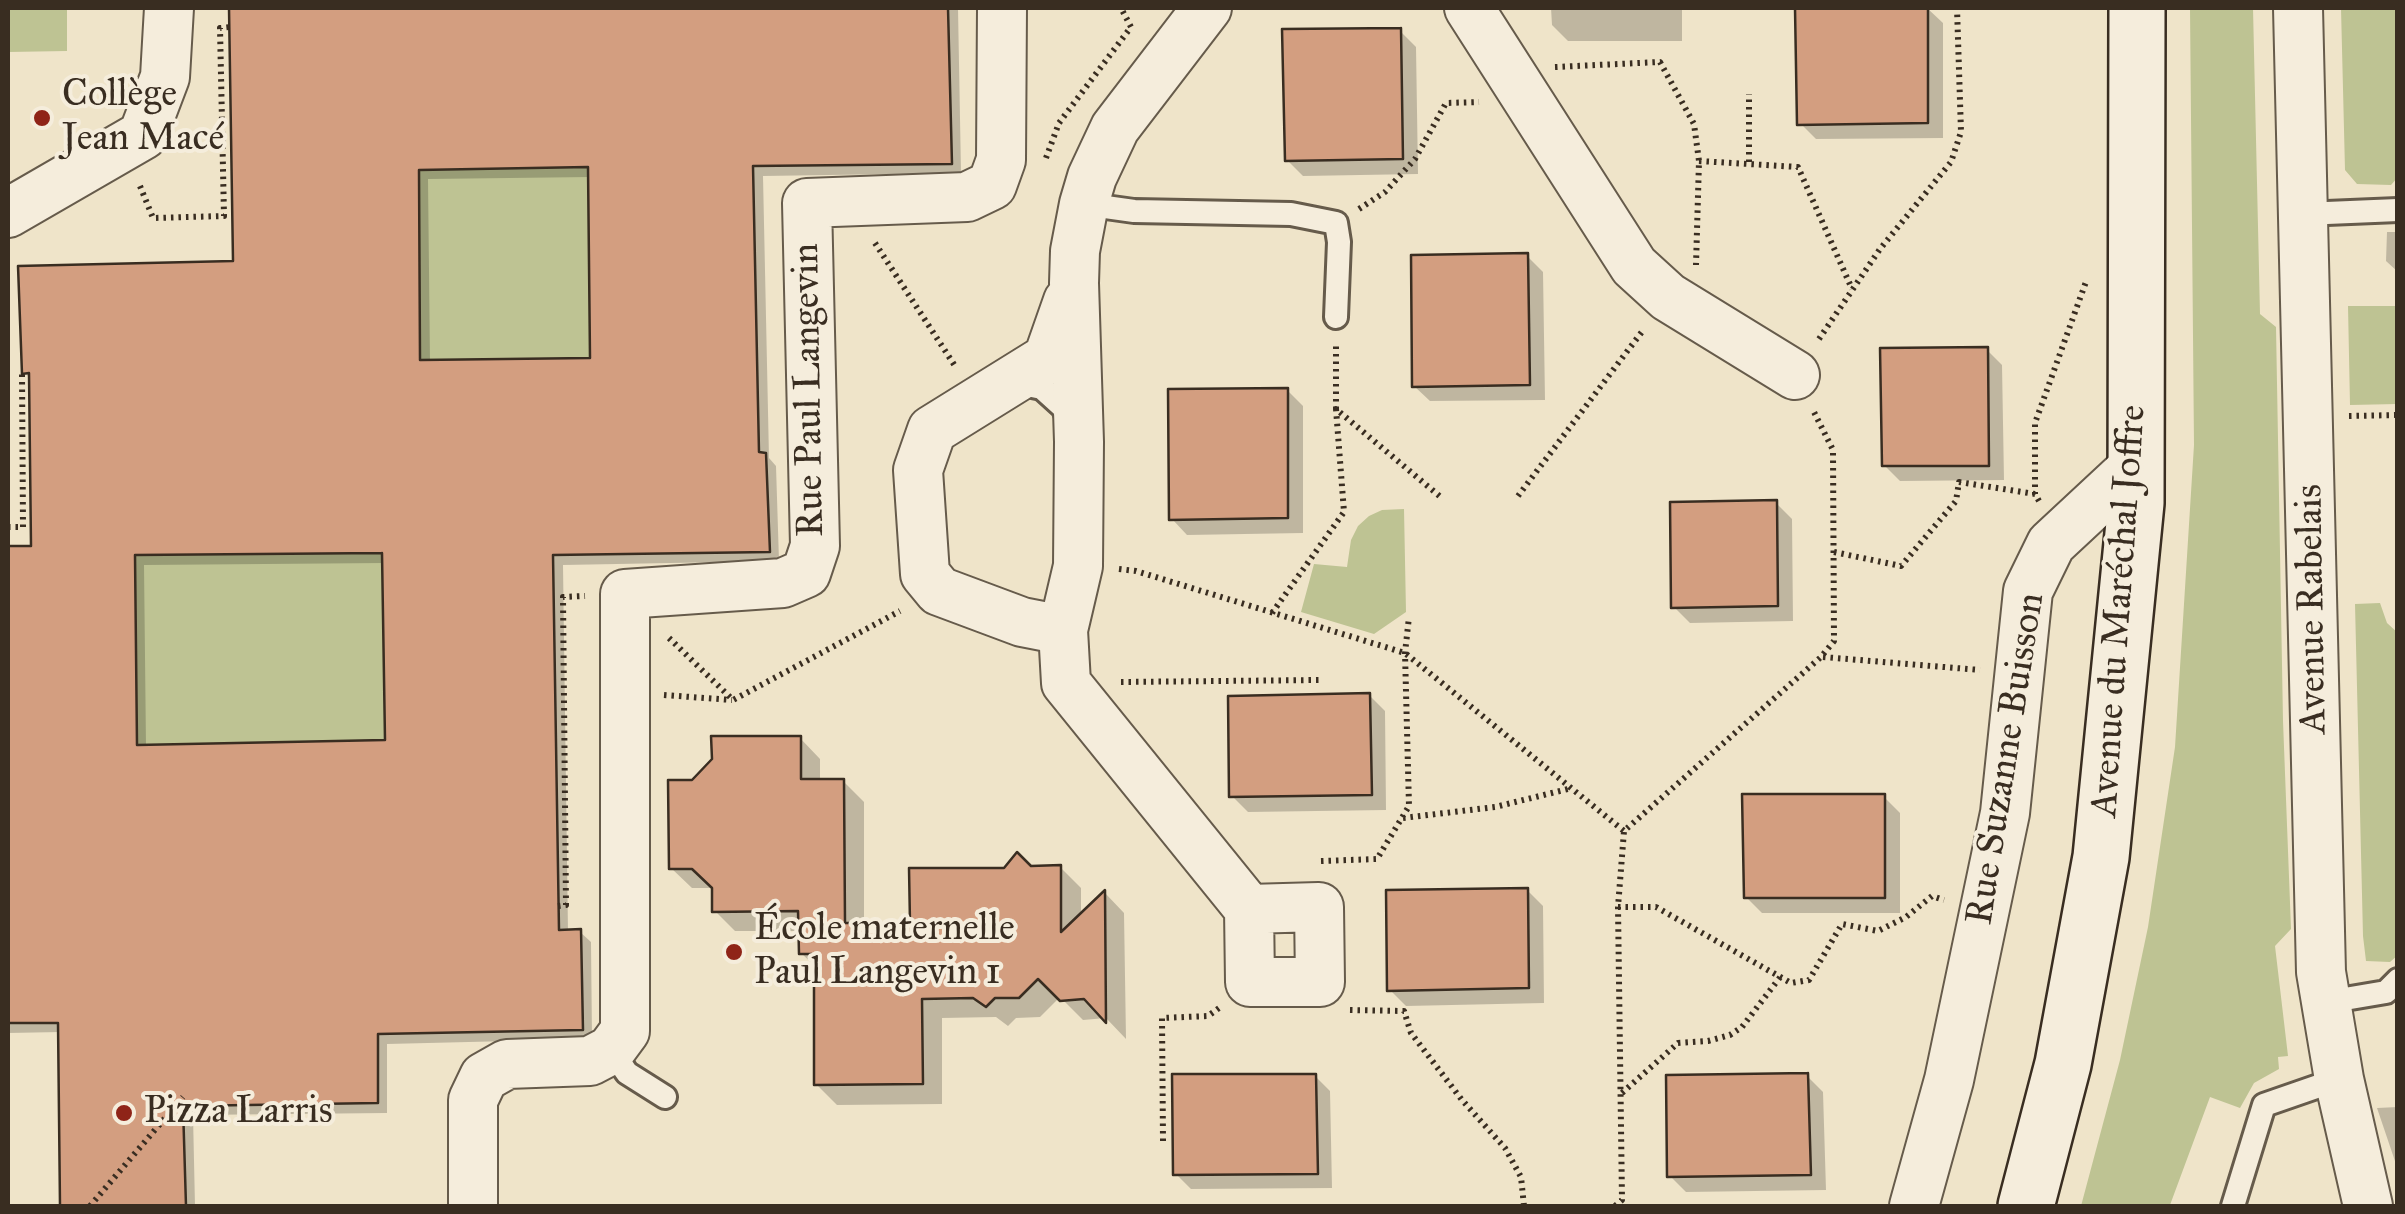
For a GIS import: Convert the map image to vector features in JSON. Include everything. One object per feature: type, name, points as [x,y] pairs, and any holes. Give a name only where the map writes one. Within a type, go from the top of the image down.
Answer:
[{"type":"main road","name":"Avenue du Maréchal Joffre","points":[[2026,1206],[2063,1064],[2101,857],[2134,523],[2137,8]]},
{"type":"street","points":[[8,212],[143,135],[165,78],[169,8]]},
{"type":"street","name":"Rue Paul Langevin","points":[[625,594],[783,583],[806,573],[815,546],[807,203],[967,197],[992,185],[1002,160],[1002,8]]},
{"type":"street","points":[[1207,8],[1115,128],[1084,204],[1075,251],[1074,283],[1078,566],[1063,630],[1066,683],[1249,909],[1250,982],[1320,982],[1319,907],[1249,909]]},
{"type":"street","points":[[1469,8],[1634,266],[1668,297],[1795,375]]},
{"type":"street","name":"Avenue Rabelais","points":[[2298,8],[2322,972],[2339,1079],[2368,1206]]},
{"type":"street","points":[[1063,630],[1022,622],[939,590],[925,574],[918,470],[932,430],[1048,358],[1074,283]]},
{"type":"street","name":"Rue Suzanne Buisson","points":[[1914,1206],[1948,1080],[2005,813],[2028,591],[2051,544],[2137,464]]},
{"type":"street","points":[[473,1206],[473,1100],[484,1077],[507,1064],[590,1061],[611,1050],[625,1030],[625,594]]},
{"type":"lane","points":[[1084,204],[1134,211],[1291,214],[1336,223],[1336,317]]},
{"type":"lane","points":[[2303,214],[2398,210]]},
{"type":"lane","points":[[995,391],[1042,388],[1063,407],[1079,442]]},
{"type":"lane","points":[[2326,1002],[2386,992],[2398,980]]},
{"type":"lane","points":[[611,1050],[627,1073],[665,1097]]},
{"type":"lane","points":[[2234,1206],[2264,1105],[2339,1079]]},
{"type":"path","points":[[1615,1206],[1622,1200],[1618,907],[1624,831],[1821,657],[1834,641],[1834,450],[1795,375],[1880,249],[1951,162],[1962,132],[1957,8]]},
{"type":"path","points":[[122,146],[153,218],[224,216],[220,28],[230,27]]},
{"type":"path","points":[[1336,223],[1385,192],[1415,158],[1446,103],[1519,85],[1660,62],[1694,124],[1699,161],[1696,265],[1518,496]]},
{"type":"path","points":[[1749,94],[1749,162]]},
{"type":"path","points":[[1699,161],[1798,167],[1852,289]]},
{"type":"path","points":[[807,203],[879,246],[995,391]]},
{"type":"path","points":[[1834,552],[1901,566],[1956,500],[1959,482],[2034,494],[2035,423],[2092,264]]},
{"type":"path","points":[[1272,613],[1344,512],[1336,409],[1336,317]]},
{"type":"path","points":[[8,527],[23,527],[22,374]]},
{"type":"path","points":[[1336,409],[1443,499]]},
{"type":"path","points":[[1078,566],[1136,571],[1405,653],[1624,831]]},
{"type":"path","points":[[625,693],[733,700],[939,590]]},
{"type":"path","points":[[558,906],[566,905],[563,597],[625,594],[733,700]]},
{"type":"path","points":[[1319,907],[1316,861],[1376,859],[1409,806],[1405,653],[1410,617]]},
{"type":"path","points":[[1821,657],[2020,673]]},
{"type":"path","points":[[1066,683],[1320,680]]},
{"type":"path","points":[[1402,818],[1495,808],[1572,788]]},
{"type":"path","points":[[1618,907],[1656,907],[1792,983],[1809,980],[1842,924],[1878,930],[1906,917],[1932,896],[1984,913]]},
{"type":"path","points":[[1621,1094],[1678,1042],[1708,1041],[1742,1027],[1780,976]]},
{"type":"path","points":[[1164,1141],[1162,1018],[1208,1016],[1250,982]]},
{"type":"path","points":[[1320,982],[1336,1009],[1404,1011],[1411,1033],[1505,1148],[1521,1177],[1524,1206]]},
{"type":"path","points":[[90,1206],[183,1097]]},
{"type":"green space","points":[[8,8],[67,8],[67,51],[8,52]]},
{"type":"green space","points":[[2190,8],[2253,8],[2260,314],[2276,327],[2291,929],[2275,946],[2288,1056],[2278,1057],[2279,1069],[2254,1083],[2240,1108],[2210,1097],[2172,1206],[2081,1206],[2120,1060],[2148,927],[2175,747],[2194,445]]},
{"type":"green space","points":[[2341,8],[2397,8],[2398,177],[2391,185],[2357,184],[2345,170]]},
{"type":"green space","points":[[588,167],[590,358],[420,360],[419,170]]},
{"type":"green space","points":[[2348,306],[2397,306],[2397,404],[2350,405]]},
{"type":"green space","points":[[1404,509],[1406,612],[1374,634],[1301,612],[1314,564],[1347,567],[1351,540],[1358,526],[1382,510]]},
{"type":"green space","points":[[382,553],[386,740],[137,745],[135,555]]},
{"type":"green space","points":[[2380,603],[2387,623],[2398,633],[2398,955],[2390,962],[2366,961],[2363,936],[2355,604]]},
{"type":"building","points":[[229,8],[948,8],[952,164],[753,166],[759,452],[766,453],[770,552],[553,555],[559,930],[581,929],[583,1030],[378,1034],[378,1103],[183,1106],[186,1206],[60,1206],[58,1023],[8,1023],[8,546],[31,546],[29,373],[22,374],[18,266],[233,261]],"holes":[[[588,167],[590,358],[420,360],[419,170]],[[382,553],[385,740],[137,745],[135,555]]]},
{"type":"building","points":[[1795,8],[1928,8],[1928,123],[1797,125]]},
{"type":"building","points":[[1401,28],[1403,159],[1285,161],[1282,29]]},
{"type":"building","points":[[1528,253],[1530,385],[1412,387],[1411,255]]},
{"type":"building","points":[[1988,347],[1989,466],[1882,466],[1880,348]]},
{"type":"building","points":[[1288,388],[1288,518],[1169,520],[1168,389]]},
{"type":"building","points":[[1777,500],[1778,606],[1671,608],[1670,502]]},
{"type":"building","points":[[1370,693],[1372,795],[1229,797],[1228,696]]},
{"type":"building","points":[[711,736],[801,736],[801,779],[844,779],[845,923],[910,923],[909,868],[1004,868],[1017,852],[1031,866],[1061,865],[1061,932],[1105,890],[1106,1023],[1084,999],[1060,1001],[1038,979],[1019,998],[995,998],[986,1007],[973,998],[922,999],[923,1084],[814,1085],[814,954],[799,954],[798,911],[712,912],[712,888],[692,869],[669,869],[668,780],[692,780],[712,759]]},
{"type":"building","points":[[1742,794],[1885,794],[1885,898],[1744,898]]},
{"type":"building","points":[[1528,888],[1529,988],[1387,991],[1386,890]]},
{"type":"building","points":[[1808,1073],[1811,1175],[1667,1177],[1666,1075]]},
{"type":"building","points":[[1172,1074],[1316,1074],[1318,1174],[1173,1175]]},
{"type":"place","name":"Collège Jean Macé","points":[[42,118]]},
{"type":"place","name":"École maternelle Paul Langevin 1","points":[[734,952]]},
{"type":"place","name":"Pizza Larris","points":[[124,1113]]}]
